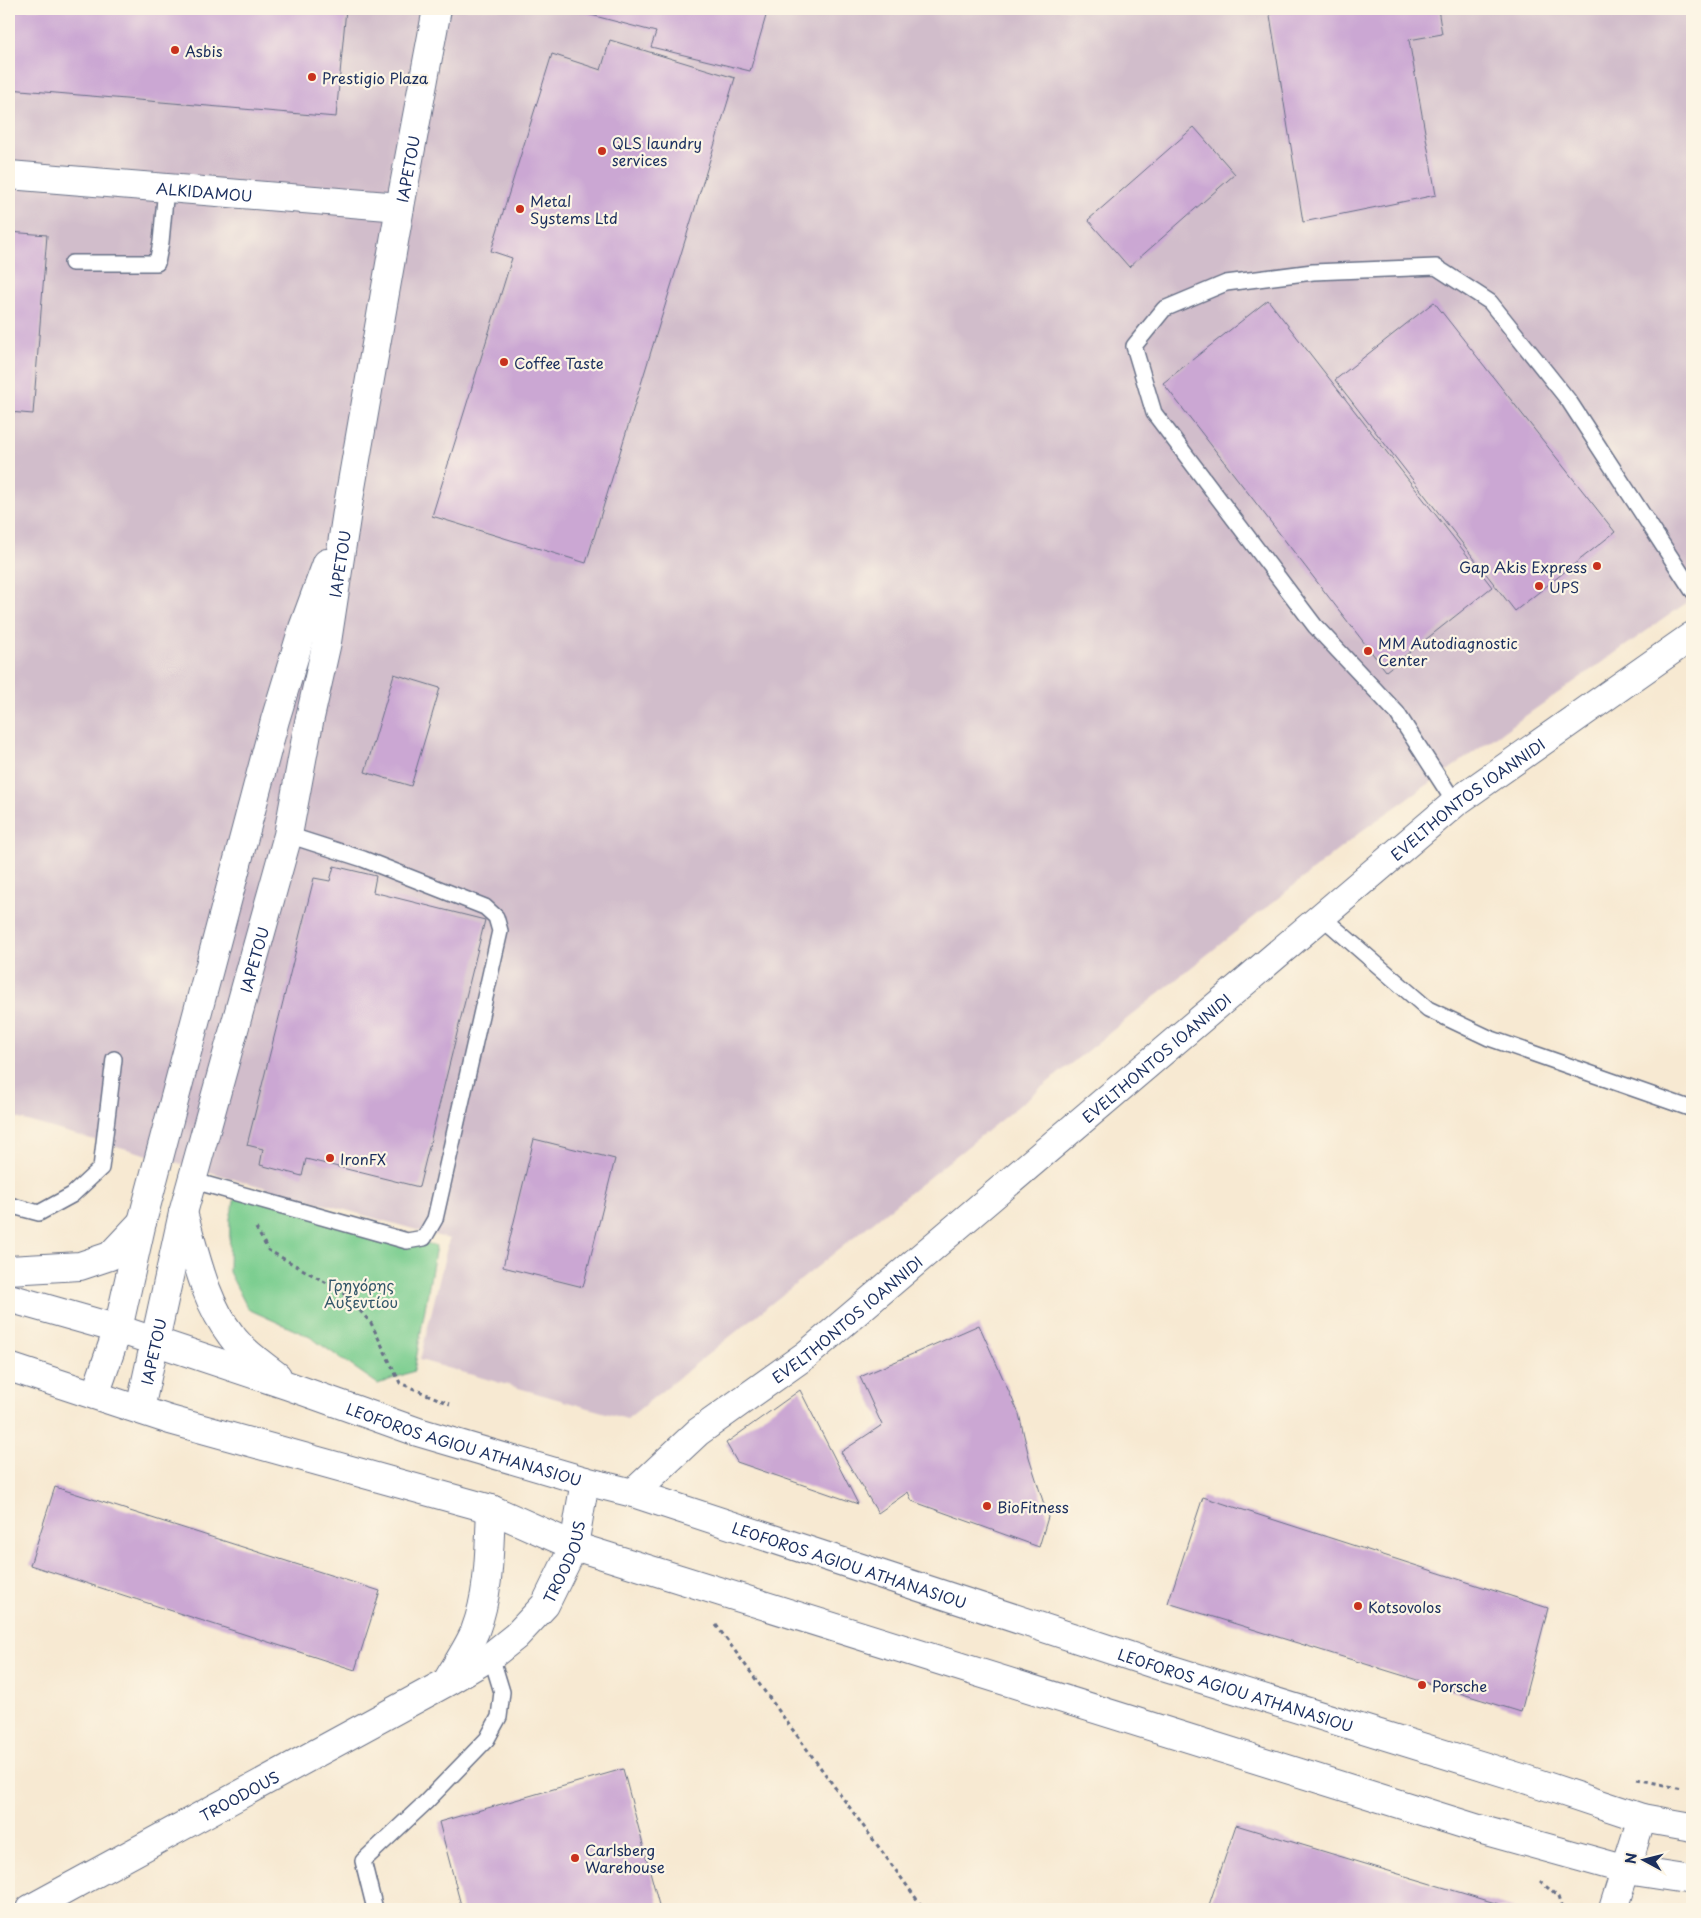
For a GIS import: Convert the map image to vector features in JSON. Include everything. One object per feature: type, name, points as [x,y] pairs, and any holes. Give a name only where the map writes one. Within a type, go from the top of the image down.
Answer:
[{"type":"street","name":"IAPETOU","points":[[140,1409],[184,1213],[288,835],[309,722],[327,642],[348,505],[437,9]]},
{"type":"street","name":"ALKIDAMOU","points":[[9,175],[400,207]]},
{"type":"street","name":"IAPETOU","points":[[95,1395],[118,1329],[142,1222],[275,720],[303,628],[348,505]]},
{"type":"street","name":"EVELTHONTOS IOANNIDI","points":[[633,1493],[698,1432],[806,1355],[1455,803],[1692,636]]},
{"type":"street","points":[[184,1213],[207,1294],[231,1336],[289,1386]]},
{"type":"street","points":[[9,1270],[80,1266],[92,1263],[110,1256],[142,1222]]},
{"type":"street","name":"LEOFOROS AGIOU ATHANASIOU","points":[[9,1298],[118,1329],[289,1386],[418,1432],[585,1481],[633,1493],[1166,1668],[1525,1779],[1642,1818],[1692,1827]]},
{"type":"street","points":[[9,1367],[170,1420],[491,1510],[574,1546],[1479,1829],[1627,1870],[1692,1880]]},
{"type":"street","name":"TROODOUS","points":[[30,1909],[447,1682],[491,1656],[516,1636],[545,1605],[574,1546],[585,1481]]},
{"type":"street","points":[[447,1682],[474,1632],[482,1606],[488,1573],[491,1510]]},
{"type":"street","points":[[1613,1909],[1642,1818]]},
{"type":"lane","points":[[72,263],[157,263],[166,188]]},
{"type":"lane","points":[[1455,803],[1397,712],[1315,626],[1154,413],[1134,346],[1164,309],[1226,283],[1313,272],[1436,267],[1490,302],[1570,401],[1692,590]]},
{"type":"lane","points":[[194,1181],[407,1241],[424,1238],[435,1219],[500,931],[496,917],[485,907],[363,859],[288,835]]},
{"type":"lane","points":[[1321,916],[1428,1009],[1489,1038],[1692,1109]]},
{"type":"lane","points":[[9,1205],[39,1213],[72,1195],[101,1168],[114,1060]]},
{"type":"lane","points":[[375,1909],[363,1861],[426,1802],[487,1739],[499,1717],[502,1692],[491,1656]]},
{"type":"path","points":[[254,1225],[268,1250],[343,1292],[371,1323],[400,1383],[454,1406]]},
{"type":"path","points":[[714,1622],[924,1909]]},
{"type":"path","points":[[1628,1777],[1686,1790]]},
{"type":"shaded area","points":[[9,9],[1692,9],[1692,599],[1363,830],[627,1419],[420,1360],[449,1239],[9,1116]]},
{"type":"green space","name":"Γρηγόρης Αυξεντίου","points":[[238,1186],[436,1246],[414,1371],[378,1384],[310,1337],[248,1309],[229,1272],[230,1218]]},
{"type":"building","name":"Asbis","points":[[9,9],[346,9],[336,117],[9,89]]},
{"type":"building","points":[[568,9],[768,9],[750,71],[651,47],[656,32]]},
{"type":"building","points":[[1269,9],[1438,9],[1442,34],[1409,40],[1436,195],[1303,222]]},
{"type":"building","points":[[610,40],[735,78],[586,563],[432,516],[512,258],[491,251],[552,54],[601,70]]},
{"type":"building","points":[[1194,127],[1235,174],[1129,267],[1088,220]]},
{"type":"building","points":[[9,232],[47,235],[33,414],[9,412]]},
{"type":"building","points":[[1268,300],[1492,587],[1386,671],[1163,383]]},
{"type":"building","points":[[1434,302],[1615,532],[1515,611],[1335,380]]},
{"type":"building","points":[[394,674],[440,688],[411,786],[365,772]]},
{"type":"building","points":[[334,866],[376,876],[373,892],[485,920],[419,1187],[306,1159],[302,1176],[260,1165],[263,1149],[247,1145],[314,878],[330,881]]},
{"type":"building","points":[[534,1139],[615,1159],[583,1287],[503,1267]]},
{"type":"building","points":[[979,1325],[1019,1414],[1029,1457],[1048,1517],[1039,1547],[912,1501],[908,1492],[878,1513],[841,1452],[882,1425],[860,1377]]},
{"type":"building","points":[[800,1390],[858,1504],[737,1462],[726,1443]]},
{"type":"building","points":[[55,1487],[380,1591],[355,1670],[30,1565]]},
{"type":"building","name":"Kotsovolos","points":[[1203,1497],[1548,1608],[1521,1712],[1168,1603]]},
{"type":"building","name":"Carlsberg Warehouse","points":[[623,1769],[660,1909],[462,1909],[439,1822]]},
{"type":"building","points":[[1236,1825],[1515,1909],[1208,1908]]},
{"type":"place","name":"Asbis","points":[[175,50]]},
{"type":"place","name":"Prestigio Plaza","points":[[312,77]]},
{"type":"place","name":"QLS laundry services","points":[[602,151]]},
{"type":"place","name":"Metal Systems Ltd","points":[[520,209]]},
{"type":"place","name":"Coffee Taste","points":[[504,362]]},
{"type":"place","name":"Gap Akis Express","points":[[1597,566]]},
{"type":"place","name":"UPS","points":[[1539,586]]},
{"type":"place","name":"MM Autodiagnostic Center","points":[[1368,651]]},
{"type":"place","name":"IronFX","points":[[330,1158]]},
{"type":"place","name":"BioFitness","points":[[987,1506]]},
{"type":"place","name":"Kotsovolos","points":[[1358,1606]]},
{"type":"place","name":"Porsche","points":[[1422,1685]]},
{"type":"place","name":"Carlsberg Warehouse","points":[[575,1858]]}]
